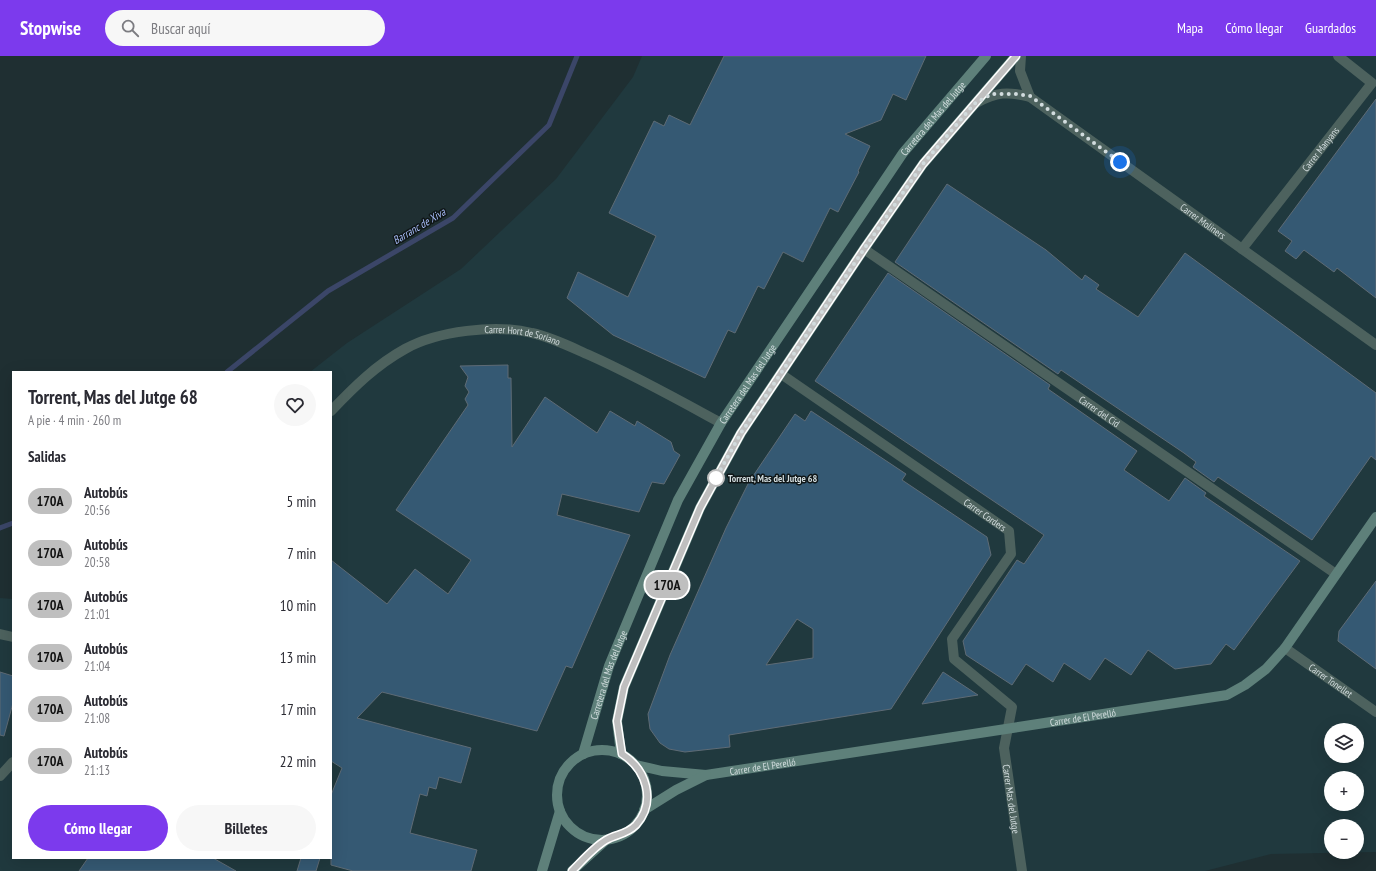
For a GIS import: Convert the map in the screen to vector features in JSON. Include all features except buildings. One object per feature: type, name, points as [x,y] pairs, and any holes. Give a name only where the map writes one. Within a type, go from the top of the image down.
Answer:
[{"type":"street","name":"Carretera del Mas del Jutge","points":[[583,754],[609,666],[678,500],[720,423],[904,153],[986,56]]},
{"type":"street","name":"Carretera del Mas del Jutge","points":[[622,754],[617,721],[627,680],[700,508],[741,433],[864,249],[923,164],[1016,56]]},
{"type":"street","points":[[1021,56],[1020,72],[1030,96]]},
{"type":"street","name":"Carrer Manyans","points":[[1242,249],[1372,83],[1338,56]]},
{"type":"street","points":[[974,104],[992,94],[1016,94],[1030,96]]},
{"type":"street","name":"Carrer Moliners","points":[[1030,96],[1376,345]]},
{"type":"street","name":"Carrer del Cid","points":[[864,249],[1336,574]]},
{"type":"street","name":"Carrer Hort de Soriano","points":[[332,410],[364,377],[406,348],[441,334],[489,329],[532,332],[568,346],[662,390],[720,423]]},
{"type":"street","name":"Carrer Corders","points":[[781,374],[1009,531],[1011,554],[952,640],[954,659],[1012,707],[1009,728]]},
{"type":"street","name":"Carrer de El Perelló","points":[[706,775],[1227,695],[1245,685],[1266,668],[1285,648],[1376,517]]},
{"type":"street","points":[[0,634],[12,637]]},
{"type":"street","name":"Carrer Tonellet","points":[[1285,648],[1376,712]]},
{"type":"street","name":"Carrer Mas del Jutge","points":[[1009,728],[1004,748],[1022,871]]},
{"type":"street","points":[[596,750],[609,750],[622,754],[636,765],[644,778],[647,794],[644,810],[636,824],[622,835],[606,840],[592,839],[578,833],[567,824],[560,811],[557,794],[560,778],[569,764],[583,754],[596,750]]},
{"type":"street","points":[[0,776],[12,763]]},
{"type":"street","points":[[636,765],[662,771],[706,775]]},
{"type":"street","points":[[644,810],[676,790],[706,775]]},
{"type":"street","points":[[542,871],[560,811]]},
{"type":"street","points":[[572,871],[606,840]]},
{"type":"shaded area","points":[[642,56],[1376,56],[1376,852],[1364,852],[1364,819],[1324,819],[1324,853],[1271,854],[1205,871],[0,871],[0,598],[12,599],[12,859],[332,859],[332,371],[311,371],[347,343],[461,269],[556,179],[633,77]]},
{"type":"waterway","name":"Barranc de Xiva","points":[[228,371],[328,291],[453,218],[549,125],[577,56]]},
{"type":"waterway","name":"Barranc de Xiva","points":[[0,528],[12,523]]},
{"type":"bus line","name":"170A","points":[[572,871],[606,840],[622,835],[636,824],[644,810],[647,794],[644,778],[636,765],[622,754],[617,721],[624,687],[700,508],[720,471],[741,433],[864,249],[923,164],[1016,56]]},
{"type":"place","name":"Torrent, Mas del Jutge 68","points":[[716,478]]},
{"type":"route","points":[[716,478],[713,483],[741,433],[864,249],[923,164],[974,104],[992,94],[1006,93],[1030,96],[1120,162]]}]
